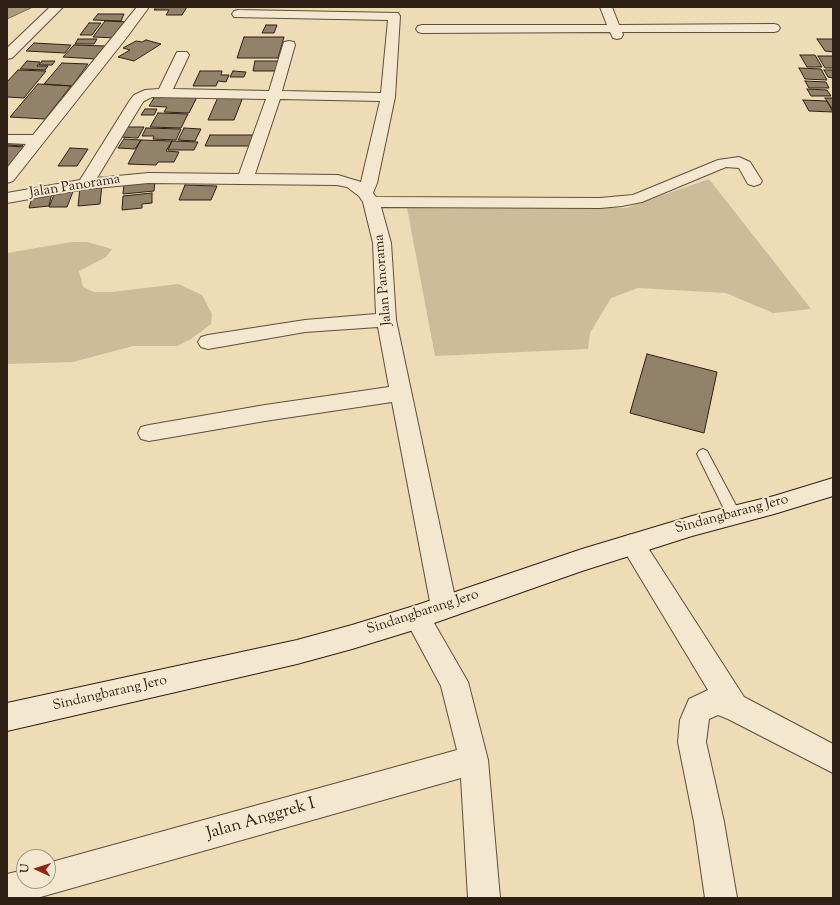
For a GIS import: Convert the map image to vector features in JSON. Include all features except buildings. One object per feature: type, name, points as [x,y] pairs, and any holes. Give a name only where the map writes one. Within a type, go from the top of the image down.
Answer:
[{"type":"street","points":[[7,55],[57,7]]},
{"type":"street","points":[[7,178],[124,34],[144,7]]},
{"type":"street","points":[[606,7],[616,32]]},
{"type":"street","points":[[238,14],[394,16],[388,97],[369,183],[368,198],[600,203],[622,201],[636,199],[723,163],[739,162],[745,165],[754,181]]},
{"type":"street","points":[[422,29],[616,32],[774,28]]},
{"type":"street","points":[[244,179],[274,96],[289,45]]},
{"type":"street","points":[[165,92],[182,55]]},
{"type":"street","points":[[86,184],[135,103],[145,94],[165,92],[274,96],[388,97]]},
{"type":"street","points":[[7,139],[37,140]]},
{"type":"street","name":"Jalan Panorama","points":[[7,198],[86,184],[148,178],[338,180],[353,184],[368,198],[382,242],[386,320],[444,608]]},
{"type":"street","points":[[208,342],[305,326],[386,320]]},
{"type":"street","points":[[149,433],[265,413],[401,393]]},
{"type":"street","name":"Sindangbarang Jero","points":[[7,717],[297,652],[417,617],[632,544],[692,526],[774,505],[833,487]]},
{"type":"street","points":[[632,544],[734,707]]},
{"type":"street","points":[[417,617],[454,682],[474,760],[484,898]]},
{"type":"street","points":[[721,898],[709,822],[692,742],[694,720],[699,709],[707,704],[718,702],[734,707],[833,759]]},
{"type":"street","name":"Jalan Anggrek I","points":[[56,877],[474,760]]},
{"type":"lane","points":[[703,454],[734,515]]},
{"type":"shaded area","points":[[7,7],[33,7],[7,19]]},
{"type":"shaded area","points":[[709,179],[811,309],[773,313],[726,293],[638,288],[611,298],[590,333],[588,349],[435,356],[407,208],[626,208]]},
{"type":"shaded area","points":[[72,242],[87,242],[112,249],[106,257],[79,271],[83,287],[94,292],[112,292],[178,284],[202,295],[212,314],[211,324],[191,339],[177,346],[133,346],[73,362],[7,364],[7,253]]}]
